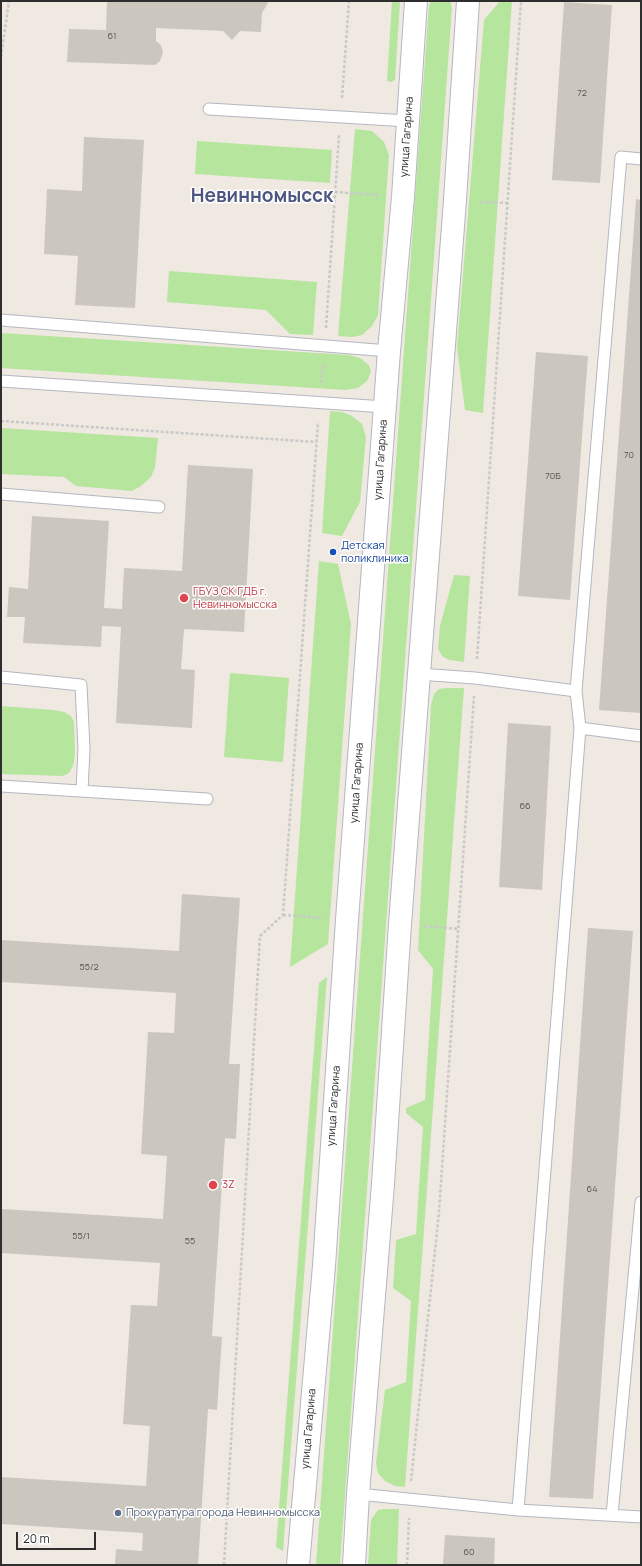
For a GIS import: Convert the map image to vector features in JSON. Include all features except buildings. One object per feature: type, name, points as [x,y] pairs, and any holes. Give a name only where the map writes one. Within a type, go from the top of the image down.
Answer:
[{"type":"main road","name":"улица Гагарина","points":[[298,1565],[324,1258],[347,920],[389,351],[403,197],[416,1]]},
{"type":"main road","points":[[354,1565],[358,1494],[383,1184],[418,674],[455,200],[468,1]]},
{"type":"lane","points":[[209,108],[408,121]]},
{"type":"lane","points":[[518,1510],[580,728],[576,691],[621,158],[641,159]]},
{"type":"lane","points":[[1,320],[389,351]]},
{"type":"lane","points":[[1,381],[385,407]]},
{"type":"lane","points":[[1,494],[159,507]]},
{"type":"lane","points":[[418,674],[476,678],[576,691]]},
{"type":"lane","points":[[1,677],[81,685],[84,748],[82,791]]},
{"type":"lane","points":[[580,728],[641,736]]},
{"type":"lane","points":[[1,786],[207,799]]},
{"type":"lane","points":[[612,1516],[641,1202]]},
{"type":"lane","points":[[358,1494],[518,1510],[641,1517]]},
{"type":"path","points":[[1,57],[9,1]]},
{"type":"path","points":[[224,1565],[260,936],[283,915],[349,1]]},
{"type":"path","points":[[407,1565],[410,1499],[439,1212],[521,1]]},
{"type":"path","points":[[1,421],[316,442]]},
{"type":"green space","points":[[392,1],[400,1],[395,80],[391,82],[387,81]]},
{"type":"green space","points":[[432,1],[450,1],[452,7],[340,1565],[316,1565],[429,5]]},
{"type":"green space","points":[[500,1],[512,1],[483,413],[465,410],[457,347],[484,20]]},
{"type":"green space","points":[[355,129],[372,131],[384,142],[389,155],[378,315],[372,326],[362,335],[352,337],[338,336]]},
{"type":"green space","points":[[197,141],[332,150],[330,183],[195,174]]},
{"type":"green space","points":[[169,271],[317,282],[313,335],[290,334],[266,310],[167,302]]},
{"type":"green space","points":[[1,333],[349,355],[360,358],[369,365],[371,372],[367,381],[358,388],[345,390],[1,368]]},
{"type":"green space","points":[[330,411],[342,412],[352,416],[362,424],[366,437],[360,502],[342,536],[322,533]]},
{"type":"green space","points":[[1,428],[158,438],[155,467],[151,477],[141,486],[132,491],[76,486],[64,477],[1,474]]},
{"type":"green space","points":[[319,561],[338,564],[351,624],[328,944],[290,967]]},
{"type":"green space","points":[[454,575],[470,576],[464,662],[449,660],[442,656],[438,649],[440,626]]},
{"type":"green space","points":[[230,673],[289,678],[283,762],[224,757]]},
{"type":"green space","points":[[464,688],[405,1487],[395,1486],[385,1481],[378,1473],[376,1463],[385,1390],[406,1382],[411,1301],[393,1288],[396,1240],[416,1234],[423,1127],[406,1113],[406,1108],[425,1100],[433,969],[418,950],[431,705],[434,694],[439,689]]},
{"type":"green space","points":[[1,706],[54,710],[64,712],[71,716],[74,722],[75,755],[73,766],[69,773],[63,776],[1,774]]},
{"type":"green space","points":[[327,977],[283,1551],[276,1547],[319,983]]},
{"type":"green space","points":[[399,1509],[397,1565],[368,1565],[371,1520],[378,1510]]},
{"type":"place","name":"Детская поликлиника","points":[[333,552]]},
{"type":"place","name":"ГБУЗ СК ГДБ г. Невинномысска","points":[[184,598]]},
{"type":"place","name":"3Z","points":[[213,1185]]},
{"type":"place","name":"Прокуратура города Невинномысска","points":[[118,1513]]},
{"type":"district","name":"Невинномысск","points":[[262,197]]}]
